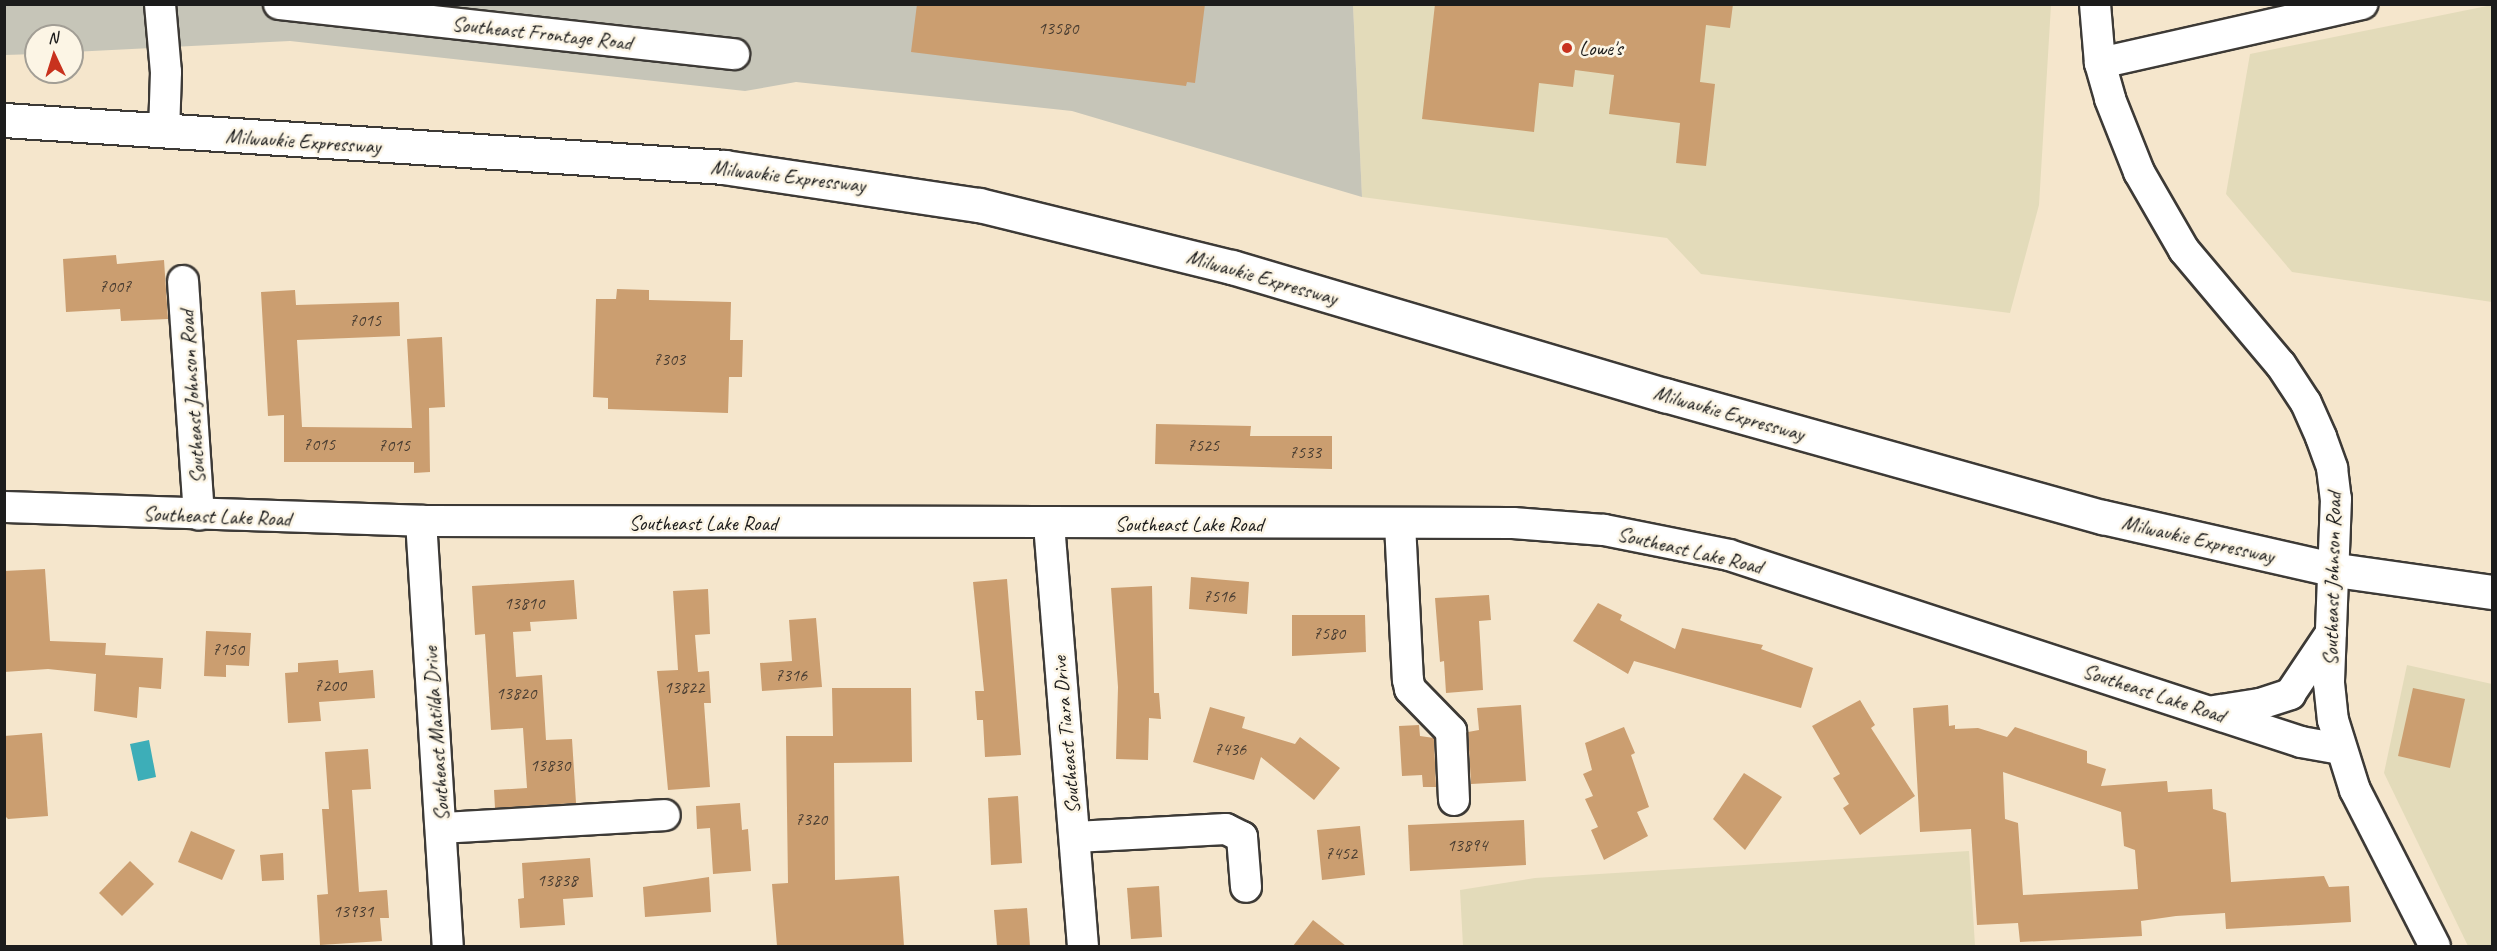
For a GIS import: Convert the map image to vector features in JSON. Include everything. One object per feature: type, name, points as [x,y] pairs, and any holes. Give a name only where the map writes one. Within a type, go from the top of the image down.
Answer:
[{"type":"highway","name":"Milwaukie Expressway","points":[[4,120],[724,167],[979,205],[1232,267],[1951,477],[2156,530],[2336,570],[2493,592]]},
{"type":"street","points":[[160,4],[165,54],[164,131]]},
{"type":"street","name":"Southeast Frontage Road","points":[[279,4],[734,54]]},
{"type":"street","name":"Southeast Johnson Road","points":[[2095,4],[2100,63],[2121,133],[2151,195],[2184,250],[2281,365],[2306,403],[2332,468],[2336,570],[2331,633],[2330,701],[2340,749],[2355,790],[2435,946]]},
{"type":"street","points":[[2100,63],[2362,4]]},
{"type":"street","name":"Southeast Johnson Road","points":[[183,281],[199,514]]},
{"type":"street","name":"Southeast Lake Road","points":[[4,507],[421,521],[1564,526],[1650,536],[1729,555],[2301,742],[2340,749]]},
{"type":"street","name":"Southeast Matilda Drive","points":[[421,521],[448,946]]},
{"type":"street","name":"Southeast Tiara Drive","points":[[1049,524],[1083,946]]},
{"type":"street","points":[[1400,524],[1408,680],[1410,689],[1451,731],[1454,800]]},
{"type":"street","points":[[2211,711],[2260,704],[2290,694],[2331,633]]},
{"type":"street","points":[[442,828],[665,815]]},
{"type":"street","points":[[1075,837],[1226,830],[1242,837],[1246,887]]},
{"type":"shaded area","points":[[5,4],[1353,5],[1362,197],[1072,111],[796,82],[745,91],[290,41],[84,51],[84,24],[24,24],[24,54],[5,55]]},
{"type":"shaded area","points":[[1353,5],[2051,5],[2039,205],[2010,313],[1701,274],[1667,238],[1362,197]]},
{"type":"shaded area","points":[[2492,5],[2492,302],[2292,272],[2226,194],[2250,54]]},
{"type":"shaded area","points":[[2407,665],[2492,684],[2492,946],[2468,946],[2384,773]]},
{"type":"shaded area","points":[[1969,851],[1975,946],[1463,946],[1460,890],[1535,878]]},
{"type":"water","points":[[149,740],[156,777],[138,781],[130,744]]},
{"type":"building","points":[[917,4],[1205,4],[1195,83],[1187,82],[1186,86],[911,52]]},
{"type":"building","name":"Lowe's","points":[[1435,4],[1733,4],[1730,28],[1706,25],[1700,82],[1715,84],[1706,166],[1676,163],[1680,123],[1609,114],[1614,75],[1575,70],[1573,87],[1539,83],[1534,132],[1422,119]]},
{"type":"building","points":[[116,255],[117,264],[164,260],[168,319],[121,321],[120,309],[66,312],[63,259]]},
{"type":"building","points":[[617,289],[649,290],[649,300],[731,302],[730,340],[743,340],[742,377],[729,377],[728,413],[608,409],[608,398],[593,397],[596,299],[616,299]]},
{"type":"building","points":[[295,290],[296,305],[399,302],[400,336],[297,340],[302,427],[412,428],[407,339],[442,337],[445,407],[429,408],[430,472],[414,473],[414,462],[284,462],[284,415],[268,416],[261,292]]},
{"type":"building","points":[[1156,424],[1251,426],[1250,436],[1332,436],[1332,469],[1155,464]]},
{"type":"building","points":[[45,569],[50,641],[106,643],[105,655],[163,658],[161,689],[139,687],[137,718],[94,711],[96,674],[48,669],[4,672],[4,571]]},
{"type":"building","points":[[1191,577],[1249,582],[1247,614],[1189,609]]},
{"type":"building","points":[[1007,579],[1021,755],[985,757],[983,720],[977,720],[975,691],[984,691],[973,582]]},
{"type":"building","points":[[574,580],[577,619],[530,622],[531,631],[513,632],[516,677],[542,675],[546,740],[572,739],[576,803],[495,808],[494,790],[527,788],[523,728],[491,730],[485,634],[475,635],[472,586]]},
{"type":"building","points":[[1152,586],[1154,693],[1159,693],[1161,719],[1149,718],[1148,760],[1116,759],[1118,687],[1111,588]]},
{"type":"building","points":[[708,589],[710,634],[695,635],[698,672],[709,671],[711,703],[704,703],[710,787],[668,790],[657,671],[678,670],[673,591]]},
{"type":"building","points":[[1489,595],[1491,620],[1479,621],[1483,690],[1446,693],[1444,661],[1440,662],[1435,598]]},
{"type":"building","points":[[1598,603],[1622,615],[1620,620],[1675,649],[1682,628],[1763,645],[1761,649],[1813,668],[1801,708],[1634,661],[1628,674],[1573,641]]},
{"type":"building","points":[[1292,615],[1365,615],[1366,652],[1292,656]]},
{"type":"building","points":[[816,618],[822,687],[762,691],[760,663],[792,661],[789,620]]},
{"type":"building","points":[[206,631],[251,633],[249,666],[226,665],[226,677],[204,676]]},
{"type":"building","points":[[338,660],[339,673],[373,670],[375,698],[319,702],[321,721],[288,723],[285,673],[298,672],[298,663]]},
{"type":"building","points":[[832,688],[911,688],[912,762],[834,763],[835,880],[899,876],[904,946],[777,946],[772,884],[788,883],[786,736],[833,736]]},
{"type":"building","points":[[2413,688],[2465,699],[2450,768],[2398,756]]},
{"type":"building","points":[[1860,700],[1875,725],[1871,728],[1915,796],[1860,835],[1843,808],[1849,804],[1833,778],[1840,774],[1812,726]]},
{"type":"building","points":[[1521,705],[1526,781],[1471,784],[1468,732],[1479,730],[1477,708]]},
{"type":"building","points":[[1948,705],[1949,726],[1955,725],[1955,729],[1978,728],[2007,737],[2015,727],[2087,751],[2087,763],[2106,769],[2101,786],[2167,781],[2168,792],[2212,789],[2213,809],[2226,813],[2231,882],[2324,876],[2329,887],[2349,886],[2351,922],[2226,929],[2225,913],[2141,921],[2142,936],[2020,942],[2018,923],[1977,925],[1971,829],[1920,832],[1913,708]],"holes":[[[2003,772],[2121,812],[2124,846],[2135,850],[2138,889],[2023,895],[2018,823],[2005,819]]]},
{"type":"building","points":[[1210,707],[1245,717],[1242,728],[1295,744],[1300,737],[1340,768],[1314,800],[1261,757],[1254,780],[1193,762]]},
{"type":"building","points":[[1419,725],[1420,736],[1434,738],[1436,787],[1423,787],[1422,775],[1402,776],[1399,726]]},
{"type":"building","points":[[1624,727],[1635,753],[1631,755],[1649,807],[1637,812],[1648,836],[1604,860],[1591,830],[1598,827],[1585,799],[1593,796],[1583,774],[1592,770],[1585,743]]},
{"type":"building","points":[[42,733],[48,816],[8,819],[4,815],[4,736]]},
{"type":"building","points":[[368,749],[371,789],[352,790],[359,892],[387,890],[389,918],[380,918],[382,941],[320,945],[317,895],[328,894],[322,809],[329,809],[325,752]]},
{"type":"building","points":[[1744,773],[1782,797],[1745,850],[1713,819]]},
{"type":"building","points":[[1018,796],[1022,863],[991,865],[988,798]]},
{"type":"building","points":[[740,803],[742,830],[748,829],[751,871],[713,874],[710,828],[697,829],[696,806]]},
{"type":"building","points":[[1524,820],[1526,865],[1410,871],[1408,825]]},
{"type":"building","points":[[1360,826],[1365,875],[1322,880],[1317,830]]},
{"type":"building","points":[[191,831],[235,850],[222,880],[178,862]]},
{"type":"building","points":[[283,853],[284,880],[262,881],[260,855]]},
{"type":"building","points":[[590,858],[593,897],[563,899],[565,925],[520,928],[518,899],[524,898],[522,863]]},
{"type":"building","points":[[130,861],[154,884],[122,916],[99,893]]},
{"type":"building","points":[[709,877],[711,912],[645,917],[643,887]]},
{"type":"building","points":[[1159,886],[1162,937],[1131,939],[1127,888]]},
{"type":"building","points":[[1027,908],[1030,946],[997,946],[994,910]]},
{"type":"building","points":[[1313,920],[1346,946],[1293,946]]},
{"type":"place","name":"Lowe's","points":[[1567,48]]}]
